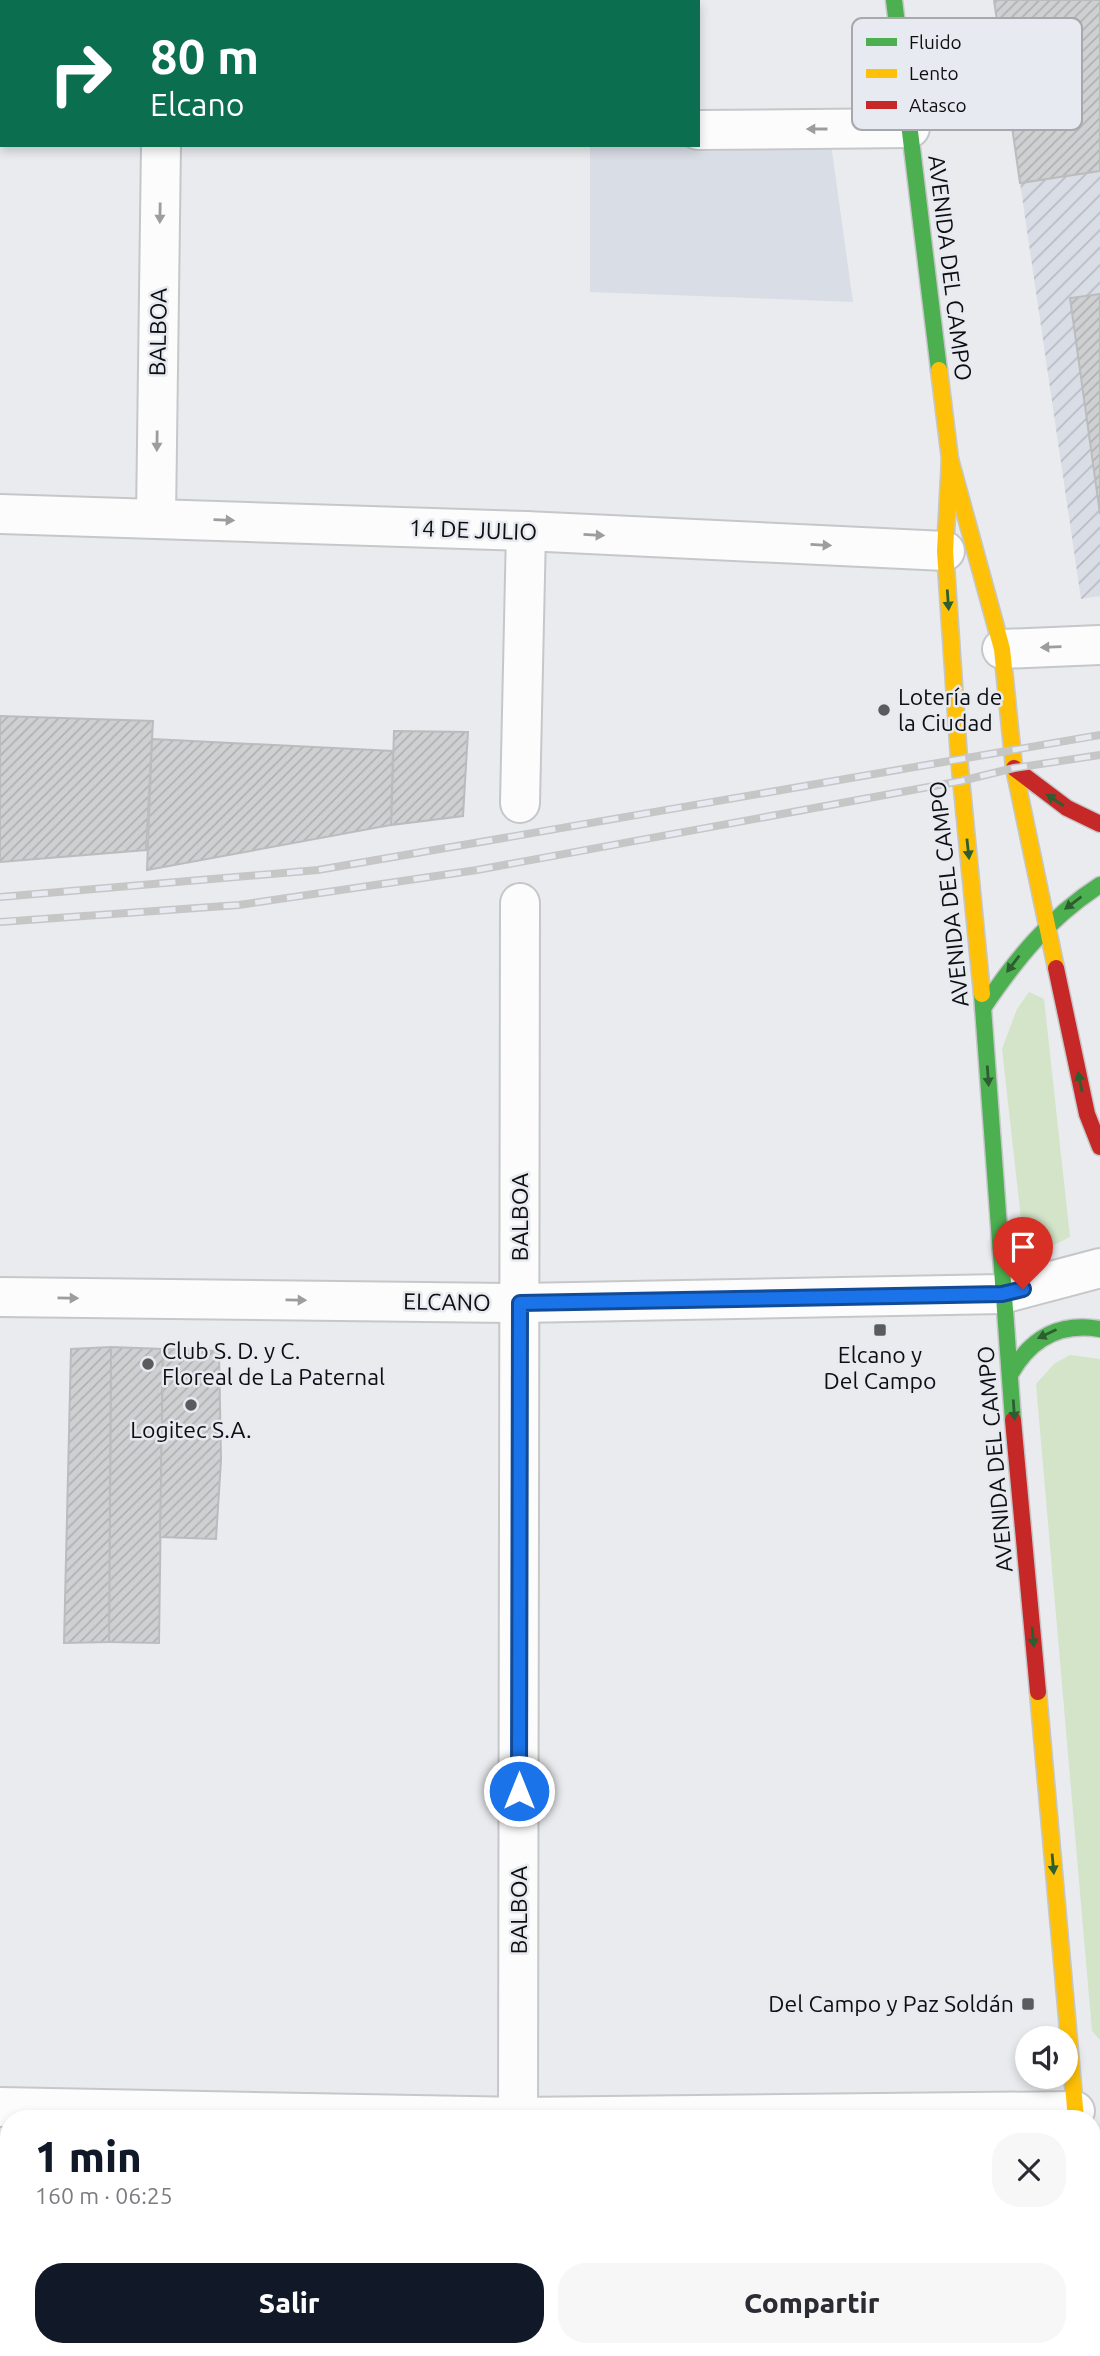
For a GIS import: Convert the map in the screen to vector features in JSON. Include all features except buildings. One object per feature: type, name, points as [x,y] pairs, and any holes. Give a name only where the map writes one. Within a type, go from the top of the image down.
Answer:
[{"type":"main road","name":"AVENIDA DEL CAMPO","points":[[894,0],[896,18]]},
{"type":"main road","name":"AVENIDA DEL CAMPO","points":[[910,130],[950,459],[1002,649],[1014,768],[1087,1114],[1100,1147]]},
{"type":"main road","name":"AVENIDA DEL CAMPO","points":[[950,459],[945,551],[959,758],[983,1008],[1002,1294],[1080,2110]]},
{"type":"main road","points":[[1014,768],[1067,808],[1100,824]]},
{"type":"main road","points":[[983,1008],[1014,961],[1048,923],[1100,886]]},
{"type":"main road","points":[[1011,1373],[1021,1354],[1036,1339],[1054,1330],[1075,1326],[1100,1329]]},
{"type":"street","points":[[700,130],[852,129]]},
{"type":"street","name":"BALBOA","points":[[156,518],[161,147]]},
{"type":"street","name":"14 DE JULIO","points":[[0,514],[526,531],[945,551]]},
{"type":"street","points":[[520,803],[526,531]]},
{"type":"street","points":[[1002,649],[1100,645]]},
{"type":"street","name":"BALBOA","points":[[518,2110],[520,903]]},
{"type":"street","name":"ELCANO","points":[[0,1297],[520,1303],[1002,1294],[1100,1268]]},
{"type":"street","points":[[0,2107],[141,2110]]},
{"type":"shaded area","points":[[830,137],[853,302],[590,292],[590,147],[700,147],[700,145]]},
{"type":"shaded area","points":[[1100,171],[1100,596],[1081,599],[1020,183]]},
{"type":"green space","points":[[1029,992],[1044,999],[1070,1237],[1052,1246],[1021,1219],[1002,1049],[1017,1009]]},
{"type":"green space","points":[[1070,1355],[1100,1359],[1100,2040],[1092,2031],[1036,1384],[1054,1364]]},
{"type":"railway","points":[[0,897],[318,870],[1100,735]]},
{"type":"railway","points":[[0,922],[239,905],[477,870],[961,781],[1014,768],[1100,755]]},
{"type":"traffic: fast","points":[[894,0],[896,18]]},
{"type":"traffic: fast","points":[[910,130],[939,370]]},
{"type":"traffic: fast","points":[[983,1008],[1035,940],[1065,911],[1100,885]]},
{"type":"traffic: fast","points":[[982,994],[1013,1420]]},
{"type":"traffic: fast","points":[[1011,1373],[1028,1350],[1048,1335],[1072,1328],[1100,1329]]},
{"type":"traffic: slow","points":[[939,370],[950,459],[1002,649],[1014,768],[1056,968]]},
{"type":"traffic: slow","points":[[950,459],[945,551],[959,758],[982,994]]},
{"type":"traffic: slow","points":[[1038,1692],[1075,2110]]},
{"type":"traffic: jam","points":[[1014,768],[1067,808],[1100,824]]},
{"type":"traffic: jam","points":[[1056,968],[1087,1114],[1100,1147]]},
{"type":"traffic: jam","points":[[1013,1420],[1038,1692]]},
{"type":"place","name":"Lotería de la Ciudad","points":[[884,710]]},
{"type":"place","name":"Elcano y Del Campo","points":[[880,1330]]},
{"type":"place","name":"Club S. D. y C. Floreal de La Paternal","points":[[148,1364]]},
{"type":"place","name":"Logitec S.A.","points":[[191,1405]]},
{"type":"place","name":"Del Campo y Paz Soldán","points":[[1028,2004]]},
{"type":"route","points":[[519,1791],[520,1303],[1002,1294],[1023,1289]]}]
